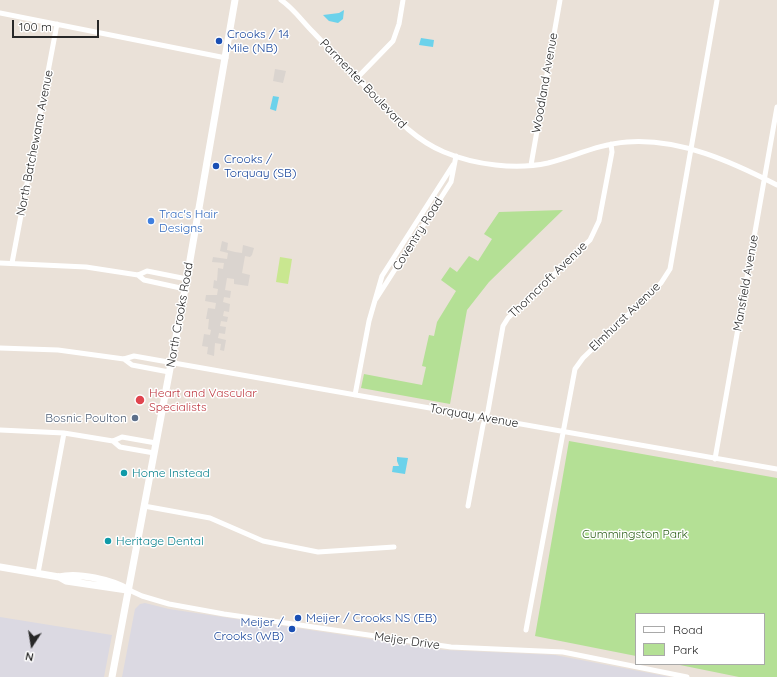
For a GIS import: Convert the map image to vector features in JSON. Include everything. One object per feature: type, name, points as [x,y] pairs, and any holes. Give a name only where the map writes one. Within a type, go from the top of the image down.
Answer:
[{"type":"main road","name":"North Crooks Road","points":[[112,677],[187,279],[236,0]]},
{"type":"main road","points":[[0,567],[59,577],[66,581],[129,590]]},
{"type":"street","name":"Parmenter Boulevard","points":[[281,0],[408,130],[433,147],[456,156],[484,163],[531,165],[548,163],[611,144],[646,141],[691,150],[734,165],[777,185]]},
{"type":"street","points":[[357,78],[392,41],[398,28],[403,0]]},
{"type":"street","name":"Woodland Avenue","points":[[531,165],[560,0]]},
{"type":"street","name":"Elmhurst Avenue","points":[[526,630],[562,432],[577,363],[661,283],[667,274],[671,263],[717,0]]},
{"type":"street","points":[[0,13],[226,58]]},
{"type":"street","name":"North Batchewana Avenue","points":[[12,263],[57,24]]},
{"type":"street","name":"Mansfield Avenue","points":[[715,459],[777,107]]},
{"type":"street","name":"Thorncroft Avenue","points":[[468,506],[486,418],[500,335],[506,322],[590,240],[597,228],[612,152],[611,144]]},
{"type":"street","name":"Coventry Road","points":[[355,395],[369,321],[382,276],[453,165],[456,156]]},
{"type":"street","name":"Coventry Road","points":[[375,300],[451,182],[453,165]]},
{"type":"street","points":[[0,263],[86,267],[138,275],[147,272],[187,279]]},
{"type":"street","points":[[138,275],[144,280],[185,289]]},
{"type":"street","points":[[0,348],[58,350],[124,359],[132,366],[169,372]]},
{"type":"street","name":"Torquay Avenue","points":[[124,359],[134,356],[171,362],[777,469]]},
{"type":"street","points":[[0,430],[64,434],[113,441],[122,437],[156,443]]},
{"type":"street","points":[[38,573],[64,434]]},
{"type":"street","points":[[113,441],[120,447],[154,453]]},
{"type":"street","points":[[144,506],[210,518],[263,541],[318,552],[394,546]]},
{"type":"street","name":"Meijer Drive","points":[[129,590],[142,596],[169,604],[224,614],[451,647],[563,652],[687,677]]},
{"type":"shaded area","points":[[275,69],[286,71],[283,83],[273,81]]},
{"type":"shaded area","points":[[222,241],[228,243],[227,250],[235,252],[242,253],[243,245],[254,248],[250,257],[245,256],[242,273],[250,275],[248,286],[234,284],[234,279],[227,278],[225,290],[231,291],[230,298],[224,297],[223,302],[230,304],[229,312],[224,311],[223,316],[228,317],[227,322],[221,321],[220,326],[226,327],[225,334],[219,333],[218,338],[226,340],[224,351],[220,350],[221,344],[215,343],[214,356],[207,354],[208,347],[202,346],[204,334],[210,335],[211,330],[208,329],[209,319],[206,319],[208,308],[215,309],[216,303],[205,301],[206,295],[217,295],[218,289],[213,288],[214,280],[217,281],[218,268],[223,269],[224,263],[212,262],[213,257],[227,259],[228,253],[220,251]]},
{"type":"shaded area","points":[[145,603],[169,609],[444,650],[555,655],[670,677],[122,677],[135,609],[140,604]]},
{"type":"shaded area","points":[[0,617],[112,635],[104,677],[0,677]]},
{"type":"green space","points":[[563,210],[489,282],[467,310],[450,404],[361,388],[364,374],[422,385],[426,367],[422,366],[429,335],[434,336],[437,322],[456,291],[441,280],[450,267],[457,272],[469,256],[478,261],[492,239],[484,234],[499,212]]},
{"type":"green space","points":[[280,257],[292,259],[288,284],[276,282]]},
{"type":"green space","name":"Cummingston Park","points":[[569,441],[777,478],[777,677],[739,677],[680,665],[765,665],[765,613],[635,613],[635,656],[535,636]]},
{"type":"water","points":[[344,10],[343,19],[338,23],[329,21],[323,15],[339,13]]},
{"type":"water","points":[[421,38],[434,40],[433,47],[419,45]]},
{"type":"water","points":[[273,96],[279,97],[276,111],[270,109]]},
{"type":"water","points":[[397,457],[408,458],[405,474],[392,472],[393,466],[399,466]]},
{"type":"place","name":"Crooks / 14 Mile (NB)","points":[[219,41]]},
{"type":"place","name":"Crooks / Torquay (SB)","points":[[216,166]]},
{"type":"place","name":"Trac's Hair Designs","points":[[151,221]]},
{"type":"place","name":"Heart and Vascular Specialists","points":[[140,400]]},
{"type":"place","name":"Bosnic Poulton","points":[[135,418]]},
{"type":"place","name":"Home Instead","points":[[124,473]]},
{"type":"place","name":"Heritage Dental","points":[[108,541]]},
{"type":"place","name":"Meijer / Crooks NS (EB)","points":[[298,618]]},
{"type":"place","name":"Meijer / Crooks (WB)","points":[[292,629]]}]
